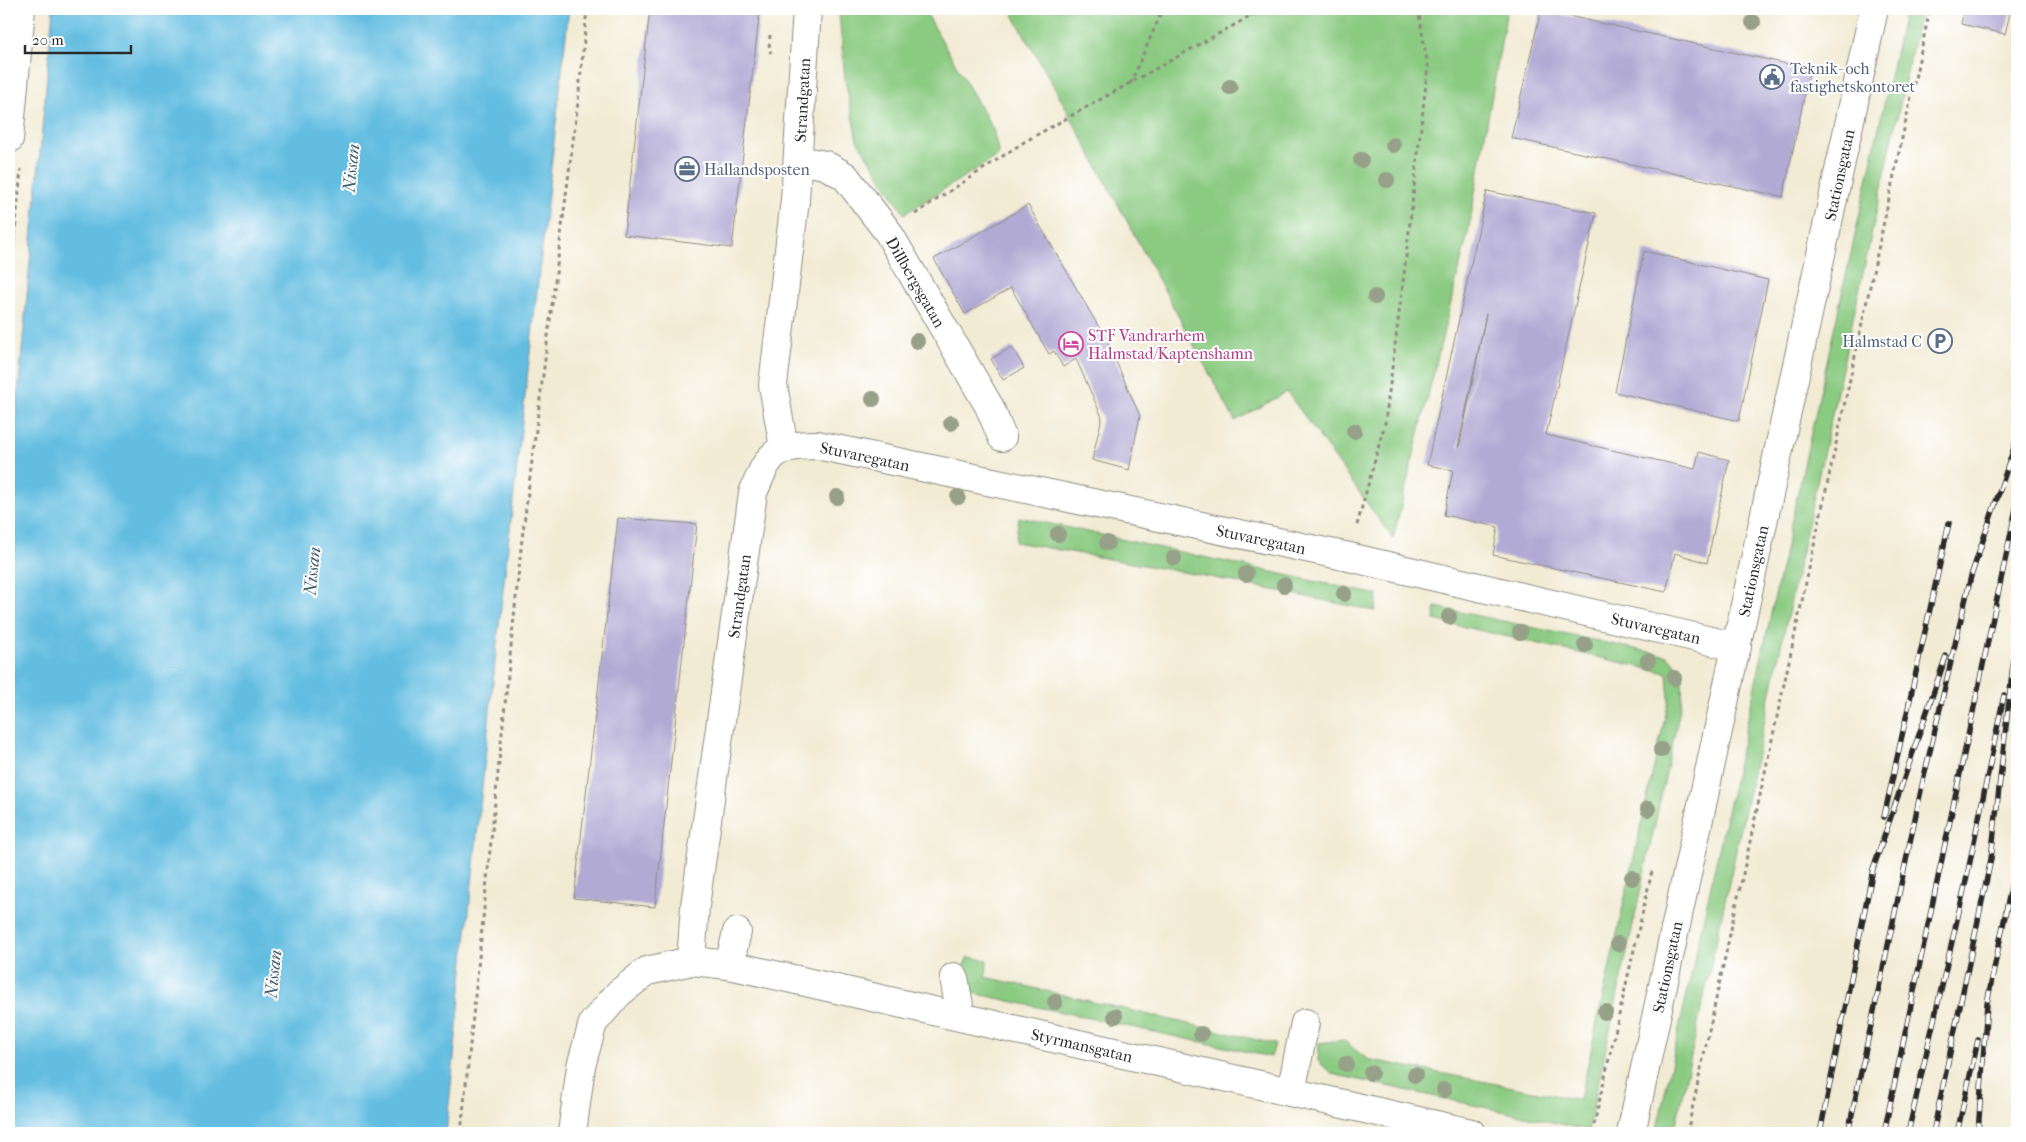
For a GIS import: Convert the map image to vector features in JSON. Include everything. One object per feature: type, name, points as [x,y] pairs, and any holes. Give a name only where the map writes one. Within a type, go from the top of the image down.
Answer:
[{"type":"street","points":[[9,139],[21,9]]},
{"type":"street","name":"Strandgatan","points":[[691,961],[695,906],[753,493],[765,462],[784,448],[773,384],[798,160],[807,9]]},
{"type":"street","name":"Stationsgatan","points":[[1631,1133],[1874,9]]},
{"type":"street","name":"Dillbergsgatan","points":[[798,160],[825,164],[845,176],[888,232],[989,406],[1002,437]]},
{"type":"street","name":"Stuvaregatan","points":[[784,448],[818,445],[905,474],[1349,557],[1737,647]]},
{"type":"street","points":[[729,965],[737,932]]},
{"type":"street","points":[[572,1133],[581,1066],[593,1023],[619,993],[646,971],[691,961]]},
{"type":"street","name":"Styrmansgatan","points":[[691,961],[729,965],[1471,1133]]},
{"type":"street","points":[[954,977],[961,1017]]},
{"type":"street","points":[[1291,1092],[1305,1023]]},
{"type":"path","points":[[461,1133],[521,549],[578,102],[587,9]]},
{"type":"path","points":[[1130,84],[1163,9]]},
{"type":"path","points":[[888,232],[1024,142],[1263,9]]},
{"type":"path","points":[[1349,557],[1385,423],[1403,284],[1428,66],[1418,9]]},
{"type":"path","points":[[1686,1133],[1930,9]]},
{"type":"green space","points":[[841,9],[924,9],[993,129],[999,155],[904,214],[857,140],[845,79],[839,14]]},
{"type":"green space","points":[[1024,9],[1507,9],[1468,233],[1393,539],[1287,392],[1235,421],[1056,90],[1013,15]]},
{"type":"green space","points":[[1905,9],[1921,9],[1674,1133],[1656,1133]]},
{"type":"green space","points":[[1019,517],[1378,595],[1375,611],[1210,577],[1015,542]]},
{"type":"green space","points":[[1436,607],[1668,656],[1682,679],[1681,705],[1588,1130],[1332,1074],[1318,1061],[1319,1043],[1343,1040],[1367,1059],[1580,1100],[1669,699],[1667,673],[1434,620]]},
{"type":"green space","points":[[968,957],[987,960],[986,977],[1275,1044],[1271,1057],[968,992],[963,967]]},
{"type":"water","name":"Nissan","points":[[53,9],[569,9],[497,643],[446,1133],[9,1133],[9,492]]},
{"type":"building","name":"Hallandsposten","points":[[650,9],[760,9],[732,248],[624,235]]},
{"type":"building","points":[[1964,9],[2011,9],[2005,34],[1961,24]]},
{"type":"building","points":[[1541,10],[1810,69],[1783,197],[1511,138]]},
{"type":"building","points":[[1487,191],[1596,213],[1546,435],[1695,469],[1699,452],[1729,460],[1707,563],[1675,553],[1666,592],[1493,555],[1498,527],[1444,515],[1453,470],[1427,465]],"holes":[[[1486,314],[1459,448],[1458,447]]]},
{"type":"building","points":[[1028,205],[1107,341],[1140,416],[1129,470],[1092,460],[1102,417],[1076,359],[1063,367],[1054,351],[1049,354],[1011,288],[965,314],[934,259]]},
{"type":"building","points":[[1644,251],[1768,280],[1739,421],[1615,392]]},
{"type":"building","points":[[1012,347],[1024,368],[1003,380],[991,359]]},
{"type":"building","points":[[618,518],[697,524],[655,907],[574,898]]},
{"type":"railway","points":[[1848,1133],[1923,781],[1971,576],[2017,439]]},
{"type":"railway","points":[[1884,1133],[2017,504]]},
{"type":"railway","points":[[1884,817],[1949,523]]},
{"type":"railway","points":[[1933,1133],[1991,859],[2017,629]]},
{"type":"railway","points":[[1820,1133],[1873,869],[1946,656]]},
{"type":"railway","points":[[1908,1133],[1966,881],[2004,695]]},
{"type":"railway","points":[[1978,1133],[1987,1003],[2017,858]]},
{"type":"railway","points":[[1957,1133],[1978,1040]]},
{"type":"place","name":"Teknik- och fastighetskontoret","points":[[1772,77]]},
{"type":"place","name":"Hallandsposten","points":[[687,169]]},
{"type":"place","name":"Halmstad C","points":[[1940,341]]},
{"type":"place","name":"STF Vandrarhem Halmstad/Kaptenshamn","points":[[1071,344]]}]
